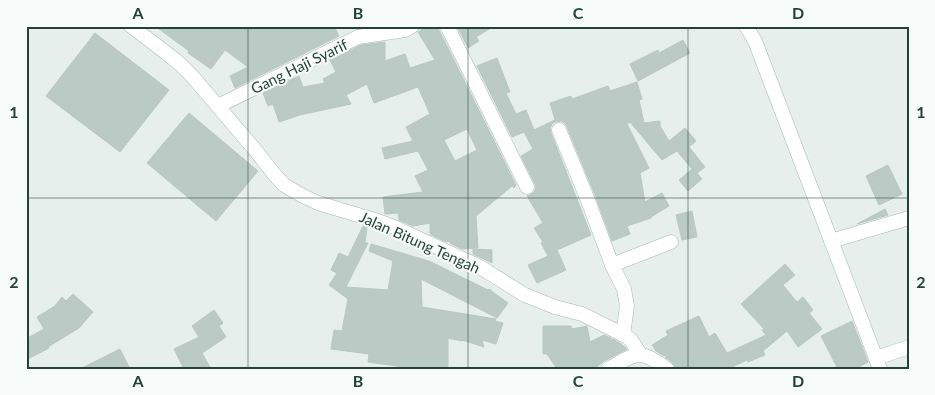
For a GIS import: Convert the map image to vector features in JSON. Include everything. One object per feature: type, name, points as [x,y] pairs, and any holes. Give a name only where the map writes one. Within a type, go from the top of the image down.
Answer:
[{"type":"street","name":"Jalan Bitung Tengah","points":[[131,26],[180,64],[218,106],[274,174],[292,190],[318,203],[394,227],[480,267],[524,295],[555,307],[582,314],[631,340],[640,354]]},
{"type":"street","name":"Gang Haji Syarif","points":[[218,106],[358,37],[405,30],[412,26]]},
{"type":"street","points":[[447,26],[527,187]]},
{"type":"street","points":[[746,26],[755,41],[878,363],[909,347]]},
{"type":"street","points":[[559,130],[591,206],[612,264],[624,289],[627,311],[623,335]]},
{"type":"street","points":[[831,240],[909,218]]},
{"type":"street","points":[[612,264],[670,242]]},
{"type":"street","points":[[608,369],[640,354],[651,358],[667,369]]},
{"type":"building","points":[[155,26],[334,26],[339,36],[235,88],[230,76],[248,67],[225,50],[211,69]]},
{"type":"building","points":[[427,26],[437,26],[516,185],[514,188],[512,186],[476,216],[478,248],[462,249],[450,243],[450,241],[446,242],[430,234],[430,223],[413,226],[399,220],[398,213],[385,214],[383,197],[423,192],[415,176],[428,170],[418,151],[385,159],[382,148],[413,141],[406,127],[430,114],[418,87],[374,103],[367,84],[346,95],[351,104],[300,115],[279,122],[273,104],[268,106],[263,93],[299,76],[303,87],[325,83],[323,79],[336,72],[330,60],[361,45],[385,42],[385,61],[405,54],[410,68],[435,60],[418,32]],"holes":[[[467,129],[477,150],[455,161],[444,140]]]},
{"type":"building","points":[[457,26],[494,26],[476,37],[479,41],[468,48]]},
{"type":"building","points":[[95,33],[169,90],[120,152],[46,96]]},
{"type":"building","points":[[683,40],[690,53],[638,81],[630,64],[658,50],[659,53]]},
{"type":"building","points":[[497,58],[510,92],[506,93],[516,114],[526,110],[534,130],[555,120],[550,103],[571,96],[572,99],[608,86],[610,91],[637,82],[642,99],[639,100],[644,123],[660,121],[660,126],[669,141],[685,128],[696,141],[689,147],[705,167],[697,173],[702,179],[688,191],[679,180],[692,169],[677,151],[662,160],[630,122],[627,124],[649,168],[640,173],[645,202],[662,193],[669,206],[651,218],[627,226],[630,234],[612,241],[567,127],[561,121],[555,122],[550,128],[551,133],[591,235],[557,250],[566,270],[537,283],[528,265],[548,256],[541,243],[543,242],[534,228],[543,223],[527,196],[534,192],[535,184],[521,156],[533,149],[524,132],[512,137],[477,66]]},
{"type":"building","points":[[189,113],[258,171],[216,221],[147,163]]},
{"type":"building","points":[[888,165],[902,194],[879,205],[866,176]]},
{"type":"building","points":[[885,209],[888,215],[857,224]]},
{"type":"building","points":[[692,211],[697,237],[682,240],[676,215]]},
{"type":"building","points":[[363,226],[367,227],[365,243],[368,243],[346,287],[388,290],[393,261],[369,251],[371,244],[429,261],[489,289],[508,303],[497,318],[421,279],[422,307],[496,319],[495,321],[503,323],[496,344],[482,340],[484,347],[448,338],[448,369],[397,367],[368,362],[369,354],[331,349],[334,330],[342,331],[348,299],[329,285],[337,273],[331,270],[339,253],[348,257]]},
{"type":"building","points":[[473,249],[492,250],[492,263],[473,254]]},
{"type":"building","points":[[785,264],[795,275],[783,285],[797,302],[803,297],[813,310],[809,313],[822,329],[798,347],[787,331],[763,351],[765,355],[748,362],[747,360],[728,369],[676,369],[665,355],[656,351],[652,345],[668,335],[666,331],[699,316],[709,337],[715,333],[727,353],[766,335],[762,330],[764,329],[741,304]]},
{"type":"building","points":[[73,294],[93,312],[79,328],[49,348],[26,360],[26,339],[44,329],[37,317],[55,306],[62,297],[66,301]]},
{"type":"building","points":[[214,310],[223,323],[219,326],[226,337],[202,353],[211,369],[184,369],[174,349],[199,337],[192,326]]},
{"type":"building","points":[[852,321],[868,362],[855,369],[838,369],[821,336]]},
{"type":"building","points":[[543,326],[571,326],[572,329],[587,326],[590,342],[604,335],[627,349],[604,361],[594,369],[557,369],[547,354],[543,354]]},
{"type":"building","points":[[120,349],[130,369],[80,369]]}]
